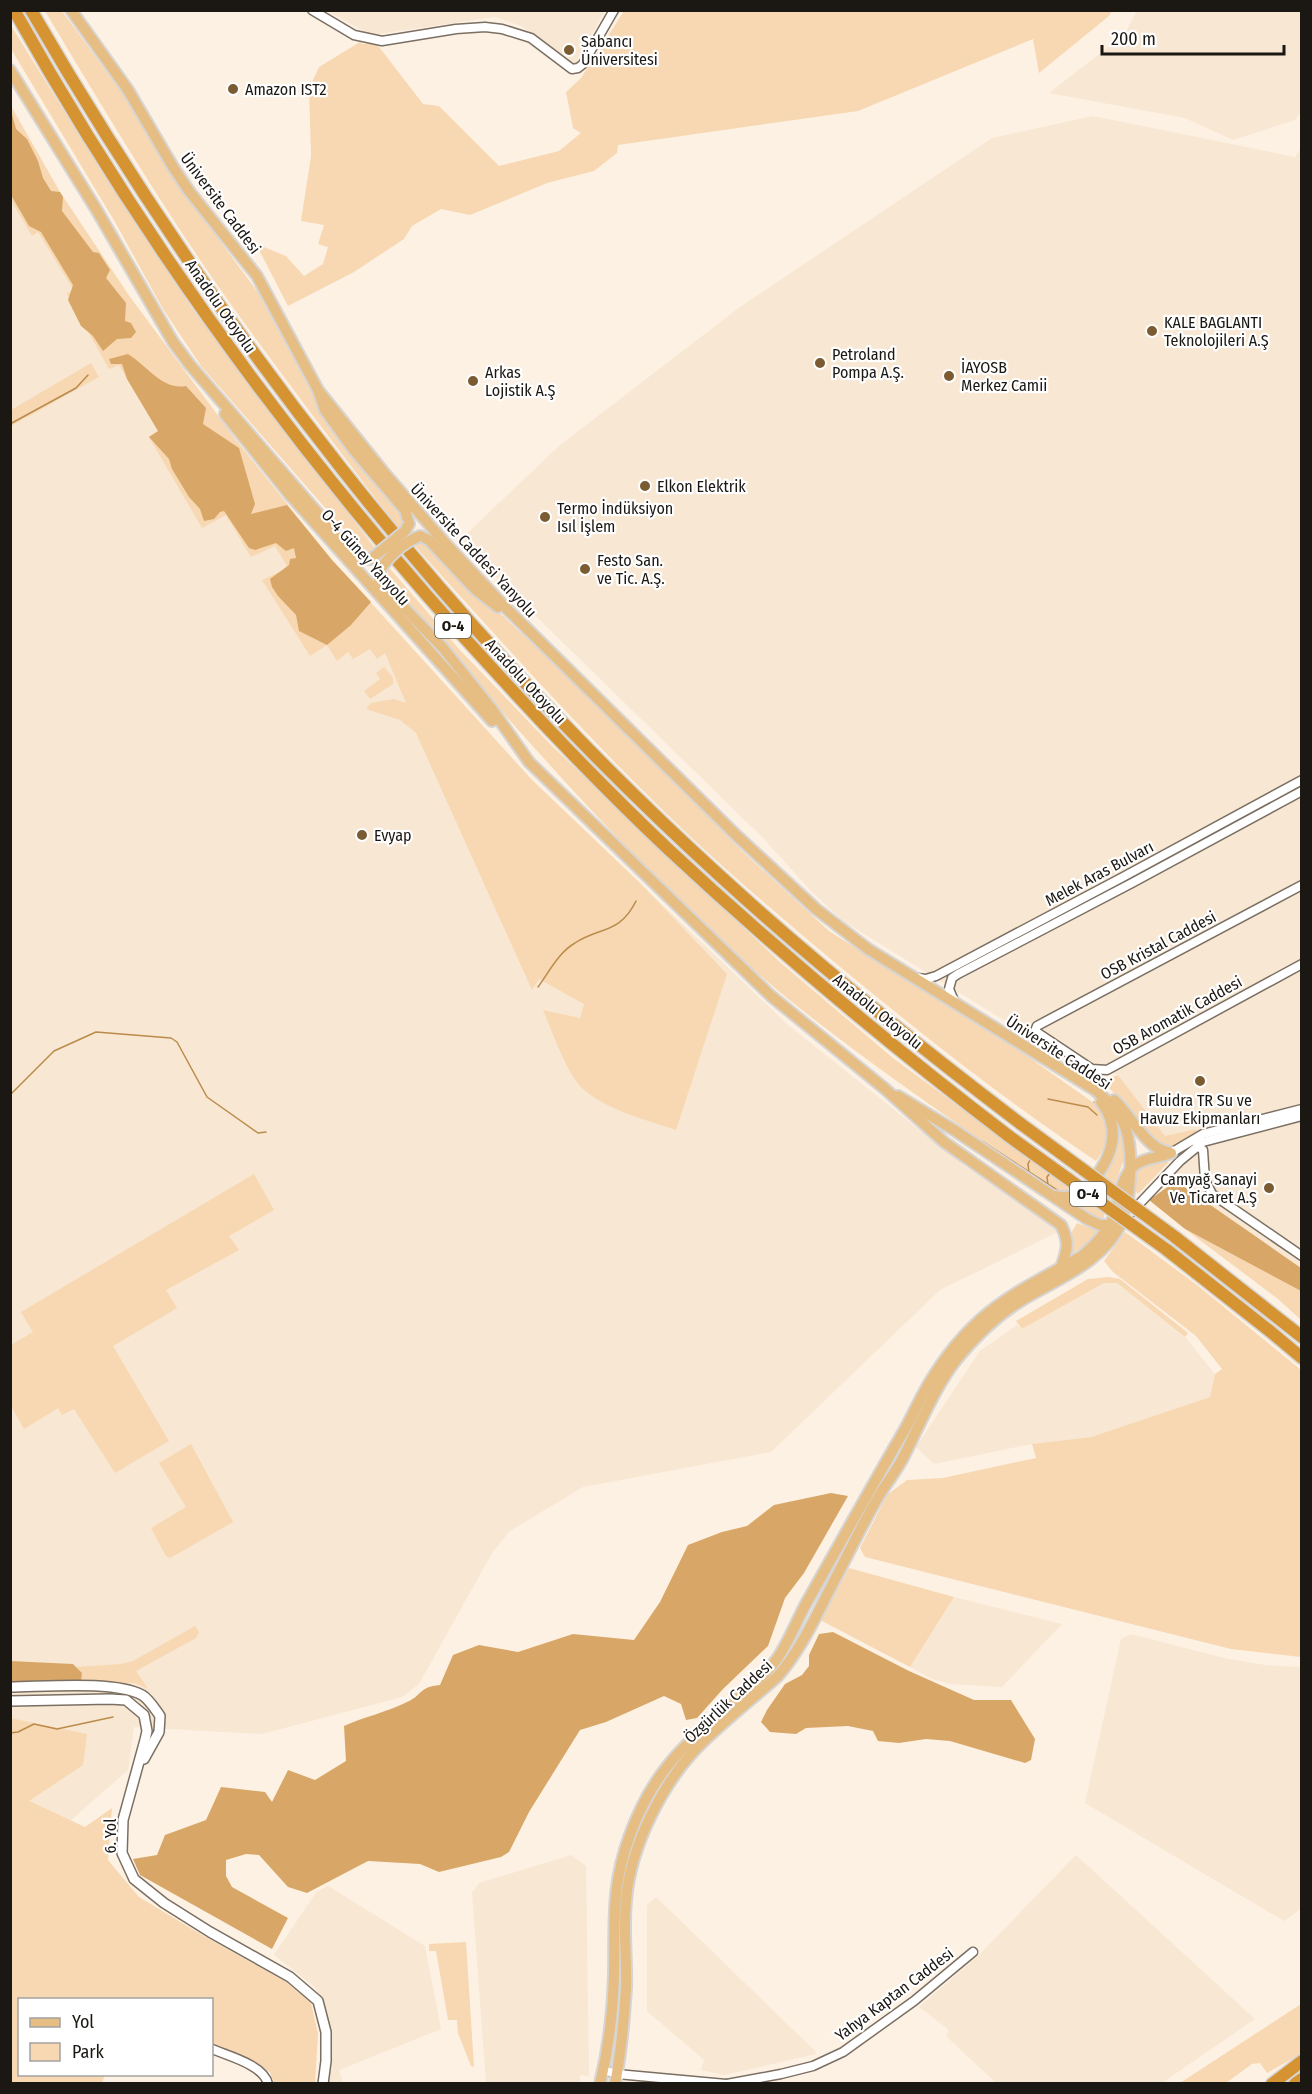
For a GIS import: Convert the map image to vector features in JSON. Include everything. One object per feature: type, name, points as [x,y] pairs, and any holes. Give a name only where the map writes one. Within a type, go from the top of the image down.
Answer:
[{"type":"highway","name":"Anadolu Otoyolu","points":[[14,10],[53,80],[112,174],[240,363],[355,510],[451,623],[555,736],[664,845],[719,896],[877,1033],[1010,1137],[1167,1250],[1302,1358]]},
{"type":"highway","name":"Anadolu Otoyolu","points":[[31,10],[94,116],[153,208],[251,350],[353,483],[491,645],[605,765],[718,875],[869,1006],[1021,1124],[1175,1237],[1302,1337]]},
{"type":"highway","points":[[1272,2084],[1302,2061]]},
{"type":"highway","points":[[1295,2084],[1302,2079]]},
{"type":"main road","name":"Üniversite Caddesi","points":[[71,10],[128,90],[189,190],[257,276],[318,390]]},
{"type":"main road","points":[[10,70],[190,365],[353,554],[363,559],[371,559],[405,531],[409,524],[405,510],[353,449],[326,410],[318,390]]},
{"type":"main road","name":"O-4 Güney Yanyolu","points":[[190,365],[235,428],[290,495],[529,762]]},
{"type":"main road","name":"Üniversite Caddesi Yanyolu","points":[[318,390],[431,527],[534,636],[737,836],[816,909],[868,949],[908,974]]},
{"type":"main road","points":[[534,636],[475,589],[429,540],[420,536],[411,540],[383,564],[379,572],[379,582],[443,648],[491,708],[529,762],[771,996],[884,1088],[944,1142],[1061,1225],[1068,1246],[1061,1268]]},
{"type":"main road","name":"Üniversite Caddesi","points":[[848,1555],[939,1387],[964,1350],[1002,1314],[1032,1294],[1076,1270],[1093,1258],[1110,1241],[1127,1201],[1131,1170],[1130,1138],[1121,1119],[1104,1097],[908,974]]},
{"type":"main road","points":[[1050,1196],[1063,1198],[1077,1196],[1099,1173],[1109,1158],[1113,1134],[1110,1117],[1100,1101],[1080,1080]]},
{"type":"main road","points":[[1080,1080],[1104,1091],[1132,1118],[1154,1147],[1171,1153]]},
{"type":"main road","points":[[884,1088],[915,1104],[1050,1196],[1095,1223],[1115,1225]]},
{"type":"main road","points":[[1131,1170],[1150,1157],[1171,1153]]},
{"type":"main road","points":[[1061,1268],[1093,1247],[1115,1225]]},
{"type":"main road","name":"Özgürlük Caddesi","points":[[600,2084],[609,2045],[612,2013],[614,1904],[617,1878],[642,1802],[657,1777],[672,1759],[694,1736],[768,1670],[779,1656],[863,1499],[903,1434],[930,1381],[948,1356],[966,1334],[992,1310],[1061,1268]]},
{"type":"main road","name":"Özgürlük Caddesi","points":[[616,2079],[626,1987],[624,1931],[626,1899],[630,1876],[644,1833],[662,1796],[703,1741],[777,1677],[787,1665],[848,1555]]},
{"type":"main road","points":[[10,1687],[104,1686],[128,1689],[144,1696],[160,1716],[159,1732],[136,1771]]},
{"type":"main road","name":"6. Yol","points":[[10,1701],[126,1700],[144,1715],[147,1731],[123,1820],[122,1853],[134,1880],[164,1903],[210,1932],[290,1977],[318,2001],[326,2032],[323,2084]]},
{"type":"street","points":[[312,10],[354,35],[382,41],[456,29],[485,27],[502,29],[531,38],[572,69],[583,64],[614,10]]},
{"type":"street","name":"Melek Aras Bulvarı","points":[[908,974],[926,979],[936,976],[1302,780]]},
{"type":"street","points":[[955,1003],[948,989],[952,978],[958,974],[1302,791]]},
{"type":"street","name":"OSB Kristal Caddesi","points":[[1036,1033],[1037,1026],[1302,885]]},
{"type":"street","name":"OSB Aromatik Caddesi","points":[[1036,1033],[1092,1069],[1107,1070],[1302,964]]},
{"type":"street","points":[[1115,1225],[1208,1136],[1302,1109]]},
{"type":"street","points":[[1171,1153],[1192,1138],[1302,1116]]},
{"type":"street","points":[[1205,1161],[1208,1136]]},
{"type":"street","points":[[1197,1146],[1203,1150],[1206,1184],[1212,1194],[1302,1256]]},
{"type":"street","name":"Yahya Kaptan Caddesi","points":[[603,2070],[616,2079],[727,2084],[813,2066],[843,2052],[914,2001],[973,1952]]},
{"type":"street","points":[[213,2049],[260,2070],[267,2077],[268,2084]]},
{"type":"shaded area","points":[[1137,10],[1301,11],[1301,112],[1295,120],[1233,140],[1185,118],[1049,93],[1125,34]]},
{"type":"shaded area","name":"Sabancı Üniversitesi","points":[[327,11],[605,11],[575,64],[521,26],[495,17],[371,35]]},
{"type":"shaded area","points":[[11,105],[60,192],[130,297],[236,440],[332,560],[533,781],[788,1025],[966,1167],[1024,1205],[1058,1232],[940,1290],[771,1452],[583,1487],[510,1531],[492,1553],[419,1684],[402,1697],[262,1734],[134,1727],[128,1770],[11,1873]]},
{"type":"shaded area","points":[[10,107],[16,129],[27,139],[38,161],[43,178],[51,191],[60,192],[63,197],[62,211],[93,252],[99,253],[110,270],[106,278],[126,303],[125,321],[131,323],[136,332],[131,338],[117,339],[103,351],[93,336],[81,326],[68,300],[73,285],[41,232],[29,226],[11,195]]},
{"type":"shaded area","points":[[1093,116],[1295,157],[1301,148],[1301,1268],[1176,1181],[1165,1137],[1118,1075],[1111,1073],[1098,1078],[843,921],[813,893],[764,839],[459,541],[560,445],[740,307],[992,138]]},
{"type":"shaded area","points":[[128,354],[162,381],[170,385],[186,386],[206,408],[203,424],[239,448],[255,504],[251,514],[287,505],[332,560],[371,602],[351,625],[327,645],[299,631],[296,615],[272,587],[270,579],[289,565],[290,559],[296,558],[294,548],[286,551],[276,543],[255,550],[249,548],[224,511],[214,519],[204,521],[200,509],[189,497],[172,469],[169,459],[149,437],[158,431],[127,379],[122,364],[111,364],[109,359]]},
{"type":"shaded area","points":[[1176,1181],[1301,1268],[1301,1291],[1185,1229],[1149,1200]]},
{"type":"shaded area","points":[[1104,1283],[1117,1283],[1186,1338],[1215,1374],[1210,1397],[1091,1437],[1032,1444],[934,1464],[916,1447],[980,1351],[1017,1325],[1022,1329]]},
{"type":"shaded area","points":[[831,1493],[848,1496],[804,1573],[785,1598],[768,1646],[723,1689],[697,1718],[686,1720],[681,1704],[664,1696],[606,1722],[580,1730],[529,1812],[509,1852],[501,1857],[439,1872],[420,1864],[368,1861],[307,1893],[288,1887],[259,1855],[246,1854],[226,1860],[226,1876],[232,1887],[288,1918],[272,1949],[140,1875],[133,1859],[157,1855],[165,1835],[206,1820],[221,1787],[265,1792],[272,1802],[288,1770],[315,1780],[346,1761],[344,1726],[399,1706],[424,1689],[440,1685],[453,1655],[479,1645],[518,1652],[573,1634],[634,1640],[660,1602],[688,1545],[722,1532],[747,1526],[774,1505]]},
{"type":"shaded area","points":[[954,1597],[1062,1624],[1002,1687],[950,1684],[932,1679],[910,1667]]},
{"type":"shaded area","points":[[833,1632],[909,1671],[974,1700],[1011,1700],[1035,1739],[1031,1760],[1025,1763],[950,1741],[926,1739],[899,1743],[878,1741],[873,1731],[848,1726],[806,1728],[796,1734],[770,1732],[761,1722],[767,1710],[785,1684],[802,1675],[809,1666],[809,1655],[819,1634]]},
{"type":"shaded area","points":[[1131,1634],[1224,1658],[1265,1665],[1301,1667],[1301,1909],[1284,1921],[1085,1803],[1121,1639]]},
{"type":"shaded area","points":[[10,1661],[73,1664],[82,1673],[81,1683],[11,1681]]},
{"type":"shaded area","points":[[571,1855],[586,1866],[589,2076],[580,2075],[580,2083],[486,2083],[472,1893],[479,1883]]},
{"type":"shaded area","points":[[1076,1855],[1255,2019],[1162,2083],[996,2083],[946,2036],[949,2030],[919,2007],[979,1955]]},
{"type":"shaded area","points":[[328,1886],[425,1946],[441,2029],[339,2070],[343,2083],[328,2083],[331,2028],[316,1988],[274,1955],[317,1891]]},
{"type":"shaded area","points":[[656,1897],[816,2054],[725,2075],[701,2070],[704,2060],[647,2011],[647,1905]]},
{"type":"green space","points":[[45,11],[62,11],[133,108],[167,169],[257,291],[318,404],[402,515],[402,524],[398,528],[280,372],[189,244]]},
{"type":"green space","points":[[624,11],[1112,11],[1109,16],[1039,73],[1033,39],[858,111],[618,145],[617,153],[594,171],[547,183],[470,215],[441,209],[412,226],[404,239],[354,272],[288,306],[256,244],[286,256],[304,276],[323,264],[328,247],[318,244],[324,225],[301,221],[311,156],[309,89],[319,67],[360,42],[362,44],[376,43],[423,104],[439,106],[499,166],[559,151],[581,133],[573,128],[566,92],[581,78]]},
{"type":"green space","points":[[10,24],[98,166],[192,308],[374,547],[369,552],[362,550],[201,366],[163,309],[115,222],[11,49]]},
{"type":"green space","points":[[10,105],[60,192],[130,297],[236,440],[332,560],[533,781],[640,883],[727,974],[676,1130],[627,1114],[593,1097],[577,1083],[560,1052],[543,1010],[580,1018],[584,1004],[539,979],[532,990],[416,733],[400,720],[366,709],[371,703],[394,699],[406,703],[385,653],[377,659],[370,649],[353,659],[348,652],[337,661],[327,645],[310,656],[262,580],[288,568],[275,546],[251,557],[226,515],[202,528],[149,437],[158,431],[119,365],[109,369],[67,294],[73,289],[38,232],[32,236],[11,200]]},
{"type":"green space","points":[[91,363],[99,377],[11,426],[11,410]]},
{"type":"green space","points":[[416,541],[425,543],[614,720],[741,850],[829,931],[1027,1056],[1098,1106],[1107,1127],[1107,1134],[1104,1147],[1096,1161],[1004,1096],[915,1027],[815,946],[715,859],[622,770],[552,696],[415,546]]},
{"type":"green space","points":[[387,565],[459,649],[552,746],[781,963],[893,1058],[1072,1190],[1060,1192],[1038,1180],[867,1060],[784,996],[706,927],[587,805],[397,594],[388,581]]},
{"type":"green space","points":[[384,667],[393,678],[393,684],[370,699],[364,691],[380,679],[376,673]]},
{"type":"green space","points":[[1118,1075],[1165,1136],[1196,1129],[1196,1132],[1167,1149],[1101,1081]]},
{"type":"green space","points":[[1118,1127],[1124,1138],[1125,1156],[1103,1219],[1097,1218],[1076,1206],[1095,1187],[1112,1162],[1118,1146]]},
{"type":"green space","points":[[1169,1162],[1138,1194],[1133,1188],[1135,1171],[1146,1165]]},
{"type":"green space","points":[[254,1174],[274,1210],[229,1236],[239,1250],[166,1290],[177,1308],[113,1346],[169,1441],[115,1473],[74,1409],[62,1415],[58,1408],[24,1429],[11,1406],[11,1345],[33,1332],[21,1312]]},
{"type":"green space","points":[[1077,1223],[1099,1231],[1086,1245],[1070,1255],[1071,1233]]},
{"type":"green space","points":[[1185,1229],[1301,1291],[1301,1320],[1278,1299]]},
{"type":"green space","points":[[1125,1232],[1197,1285],[1301,1370],[1301,1657],[1231,1649],[865,1557],[860,1548],[887,1495],[907,1480],[943,1478],[1036,1458],[1032,1444],[1091,1437],[1210,1397],[1215,1374],[1222,1369],[1196,1336],[1113,1272],[1104,1261]]},
{"type":"green space","points":[[1109,1277],[1120,1279],[1188,1333],[1185,1337],[1117,1283],[1104,1283],[1022,1329],[1016,1321],[1088,1279]]},
{"type":"green space","points":[[191,1444],[233,1522],[170,1558],[166,1556],[151,1528],[186,1507],[159,1463]]},
{"type":"green space","points":[[849,1568],[954,1597],[910,1667],[820,1620]]},
{"type":"green space","points":[[195,1626],[199,1632],[196,1638],[136,1671],[148,1689],[135,1683],[81,1683],[82,1673],[76,1667],[133,1661]]},
{"type":"green space","points":[[10,1718],[87,1734],[83,1765],[29,1801],[85,1827],[112,1808],[108,1860],[139,1897],[286,1982],[311,2003],[318,2034],[315,2083],[274,2083],[270,2072],[213,2044],[213,1998],[18,1998],[18,2076],[105,2076],[102,2083],[11,2083]]},
{"type":"green space","points":[[466,1942],[474,2067],[471,2066],[458,2033],[457,2020],[448,2020],[436,1951],[429,1951],[429,1944]]},
{"type":"green space","points":[[1301,2004],[1301,2054],[1267,2073],[1260,2063],[1252,2064],[1226,2083],[1180,2083]]},
{"type":"waterway","points":[[10,424],[76,388],[88,375]]},
{"type":"waterway","points":[[538,987],[569,947],[616,925],[630,912],[636,901]]},
{"type":"waterway","points":[[10,1095],[54,1051],[96,1032],[171,1038],[177,1042],[207,1097],[258,1133],[266,1132]]},
{"type":"waterway","points":[[1048,1099],[1088,1107],[1097,1115]]},
{"type":"waterway","points":[[1094,1102],[1098,1106]]},
{"type":"waterway","points":[[983,1142],[1060,1192]]},
{"type":"waterway","points":[[1029,1173],[1028,1164],[1031,1158]]},
{"type":"waterway","points":[[1048,1185],[1047,1177],[1050,1173]]},
{"type":"waterway","points":[[10,1733],[18,1732],[34,1724],[57,1729],[113,1717]]},
{"type":"place","name":"Sabancı Üniversitesi","points":[[569,50]]},
{"type":"place","name":"Amazon IST2","points":[[233,89]]},
{"type":"place","name":"KALE BAGLANTI Teknolojileri A.Ş","points":[[1152,331]]},
{"type":"place","name":"Petroland Pompa A.Ş.","points":[[820,363]]},
{"type":"place","name":"İAYOSB Merkez Camii","points":[[949,376]]},
{"type":"place","name":"Arkas Lojistik A.Ş","points":[[473,381]]},
{"type":"place","name":"Elkon Elektrik","points":[[645,486]]},
{"type":"place","name":"Termo İndüksiyon Isıl İşlem","points":[[545,517]]},
{"type":"place","name":"Festo San. ve Tic. A.Ş.","points":[[585,569]]},
{"type":"place","name":"Evyap","points":[[362,835]]},
{"type":"place","name":"Fluidra TR Su ve Havuz Ekipmanları","points":[[1200,1081]]},
{"type":"place","name":"Camyağ Sanayi Ve Ticaret A.Ş","points":[[1269,1188]]}]
